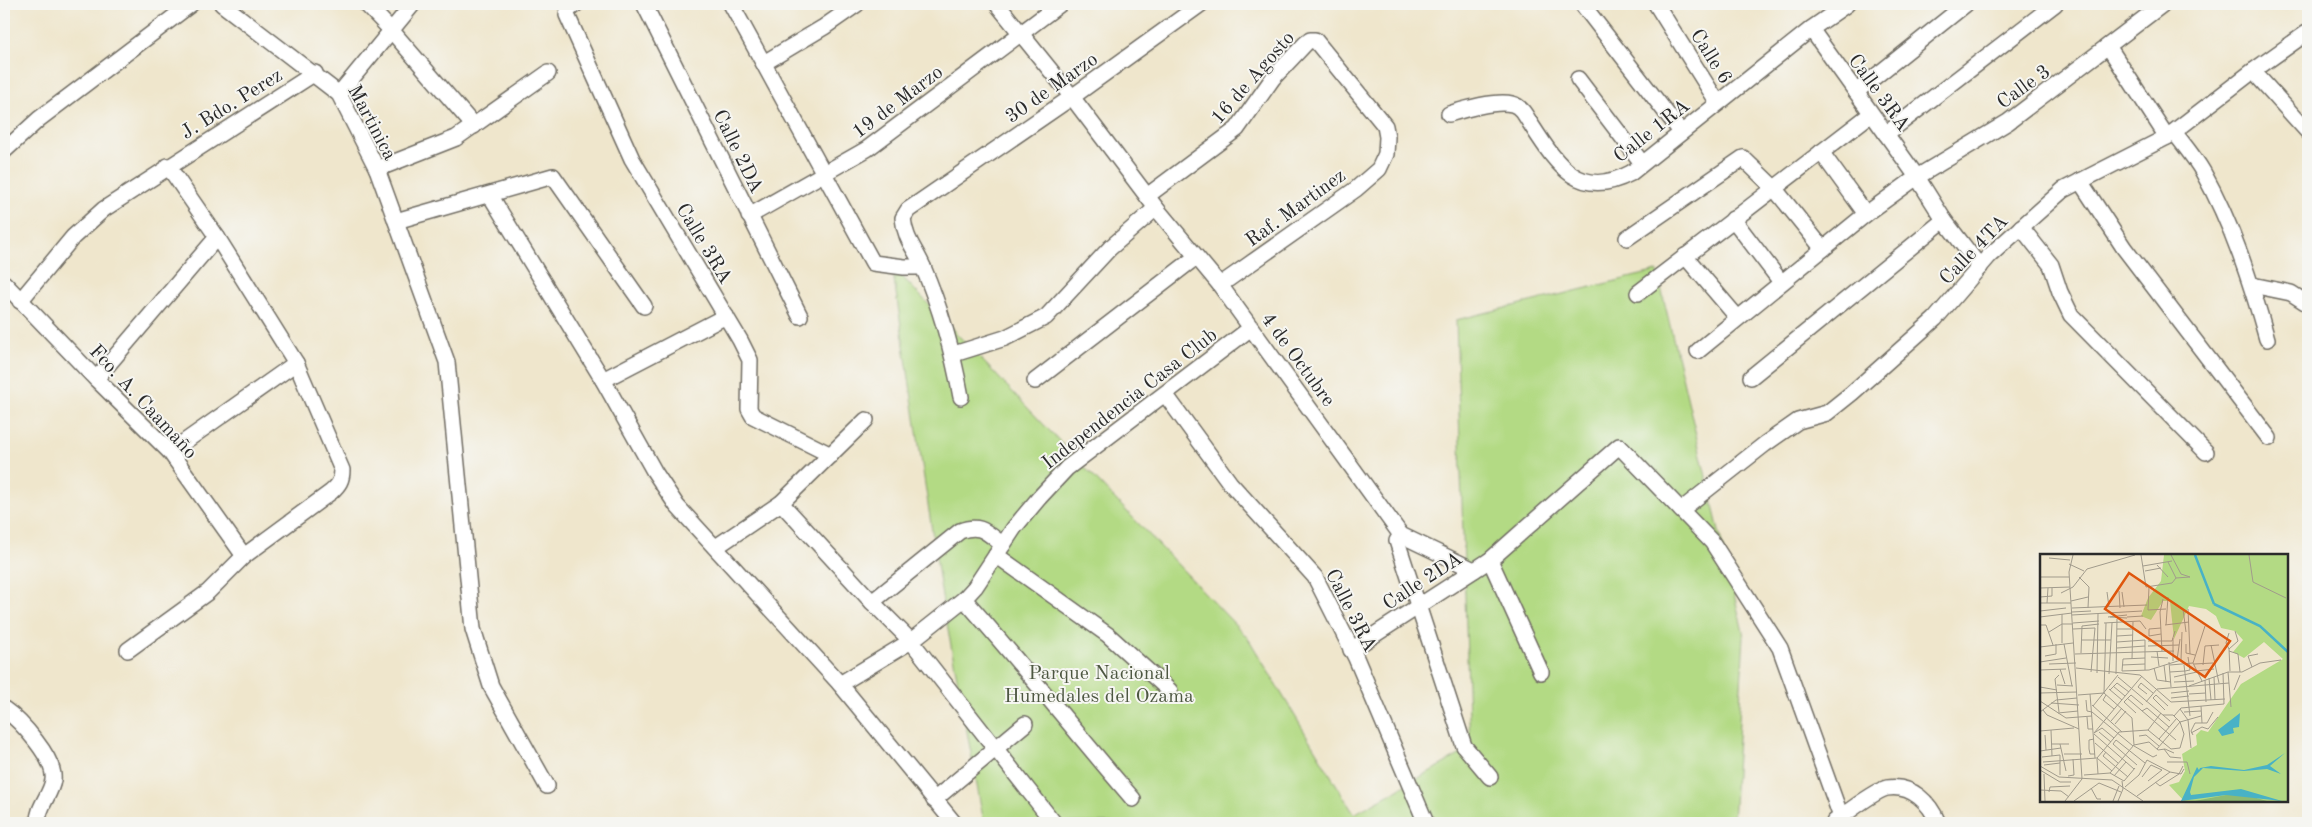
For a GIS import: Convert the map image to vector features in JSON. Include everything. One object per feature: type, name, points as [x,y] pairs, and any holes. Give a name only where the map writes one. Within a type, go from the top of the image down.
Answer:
[{"type":"street","points":[[4,150],[38,119],[191,4]]},
{"type":"street","name":"Martinica","points":[[222,4],[315,73],[340,94],[377,169],[447,362],[473,629],[491,686],[547,786]]},
{"type":"street","points":[[366,4],[474,126]]},
{"type":"street","points":[[340,94],[413,4]]},
{"type":"street","name":"Calle 2DA","points":[[644,4],[800,316]]},
{"type":"street","points":[[732,4],[822,173],[873,263],[895,267],[923,267],[954,354],[961,398]]},
{"type":"street","points":[[764,63],[824,27],[857,4]]},
{"type":"street","name":"4 de Octubre","points":[[997,4],[1072,97],[1151,202],[1220,285],[1400,535],[1397,541],[1464,746],[1490,777]]},
{"type":"street","name":"19 de Marzo","points":[[749,216],[867,149],[1060,4]]},
{"type":"street","name":"30 de Marzo","points":[[923,267],[905,234],[903,218],[908,210],[1072,97],[1201,4]]},
{"type":"street","points":[[1582,4],[1681,132]]},
{"type":"street","name":"Calle 6","points":[[1656,4],[1718,103]]},
{"type":"street","name":"Calle 1RA","points":[[1449,114],[1474,106],[1512,104],[1520,108],[1548,151],[1566,172],[1583,180],[1602,183],[1618,180],[1631,173],[1811,29],[1848,4]]},
{"type":"street","points":[[1856,92],[1966,4]]},
{"type":"street","points":[[1886,134],[2055,4]]},
{"type":"street","name":"Calle 3","points":[[1698,351],[1737,317],[1866,214],[1917,177],[2008,122],[2163,4]]},
{"type":"street","name":"Calle 3RA","points":[[571,9],[632,159],[726,316],[750,360],[749,409],[753,416],[831,455]]},
{"type":"street","name":"Calle 3RA","points":[[1811,29],[1917,177],[1944,220],[1980,267]]},
{"type":"street","name":"Calle 4TA","points":[[1681,510],[1798,421],[1827,412],[1852,392],[1935,319],[1980,267],[2063,190],[2171,134],[2253,71],[2308,32]]},
{"type":"street","name":"16 de Agosto","points":[[954,354],[1005,338],[1046,317],[1151,202],[1237,130],[1273,78],[1306,43],[1310,40],[1315,40]]},
{"type":"street","name":"Raf. Martinez","points":[[1220,285],[1356,189],[1378,169],[1386,154],[1387,137],[1385,126],[1315,40]]},
{"type":"street","points":[[2108,46],[2171,134],[2202,171],[2228,224],[2252,285],[2267,339]]},
{"type":"street","points":[[2253,71],[2308,132]]},
{"type":"street","name":"J. Bdo. Perez","points":[[20,301],[73,237],[104,209],[315,73]]},
{"type":"street","points":[[377,169],[446,143],[474,126],[548,73]]},
{"type":"street","points":[[1578,79],[1642,163]]},
{"type":"street","points":[[1638,292],[1871,114]]},
{"type":"street","points":[[1821,152],[1866,214]]},
{"type":"street","points":[[1627,238],[1739,158],[1742,158],[1752,165],[1774,188],[1824,249]]},
{"type":"street","points":[[128,650],[208,592],[244,556],[331,492],[339,485],[342,478],[342,470],[296,363],[217,237],[168,166]]},
{"type":"street","points":[[396,221],[553,176],[644,306]]},
{"type":"street","points":[[2080,182],[2124,248],[2269,438]]},
{"type":"street","points":[[490,195],[603,380],[667,491],[840,684],[954,823]]},
{"type":"street","points":[[1733,219],[1781,282]]},
{"type":"street","points":[[1751,377],[1944,220]]},
{"type":"street","points":[[2021,228],[2051,264],[2060,292],[2071,315],[2206,452]]},
{"type":"street","points":[[96,379],[217,237]]},
{"type":"street","points":[[1685,256],[1737,317]]},
{"type":"street","points":[[1035,382],[1196,257]]},
{"type":"street","name":"Fco. A. Caamaño","points":[[4,284],[170,452],[244,556]]},
{"type":"street","points":[[2252,285],[2291,293],[2308,304]]},
{"type":"street","points":[[603,380],[726,316]]},
{"type":"street","name":"Independencia Casa Club","points":[[840,684],[911,641],[964,599],[975,587],[1039,498],[1067,468],[1251,328]]},
{"type":"street","points":[[170,452],[296,363]]},
{"type":"street","name":"Calle 3RA","points":[[1165,394],[1230,483],[1315,577],[1352,650],[1426,823]]},
{"type":"street","points":[[716,547],[781,503],[866,420]]},
{"type":"street","name":"Calle 2DA","points":[[1352,650],[1490,560],[1619,446],[1681,510]]},
{"type":"street","points":[[781,503],[872,602],[911,641],[1054,823]]},
{"type":"street","points":[[1681,510],[1712,542],[1780,648],[1837,820],[1886,788],[1900,789],[1918,794],[1924,800],[1938,823]]},
{"type":"street","points":[[872,602],[960,531],[972,527],[980,528],[1000,550],[1108,635],[1170,691]]},
{"type":"street","points":[[1400,535],[1474,570]]},
{"type":"street","points":[[1490,560],[1541,672]]},
{"type":"street","points":[[964,599],[1016,657],[1071,727],[1133,800]]},
{"type":"street","points":[[4,709],[18,719],[53,769],[53,781],[44,801],[38,823]]},
{"type":"street","points":[[934,800],[1025,724]]},
{"type":"green space","name":"Parque Nacional Humedales del Ozama","points":[[892,266],[1248,638],[1354,814],[1470,749],[1456,320],[1657,271],[1744,636],[1733,823],[984,823],[942,597]]}]
